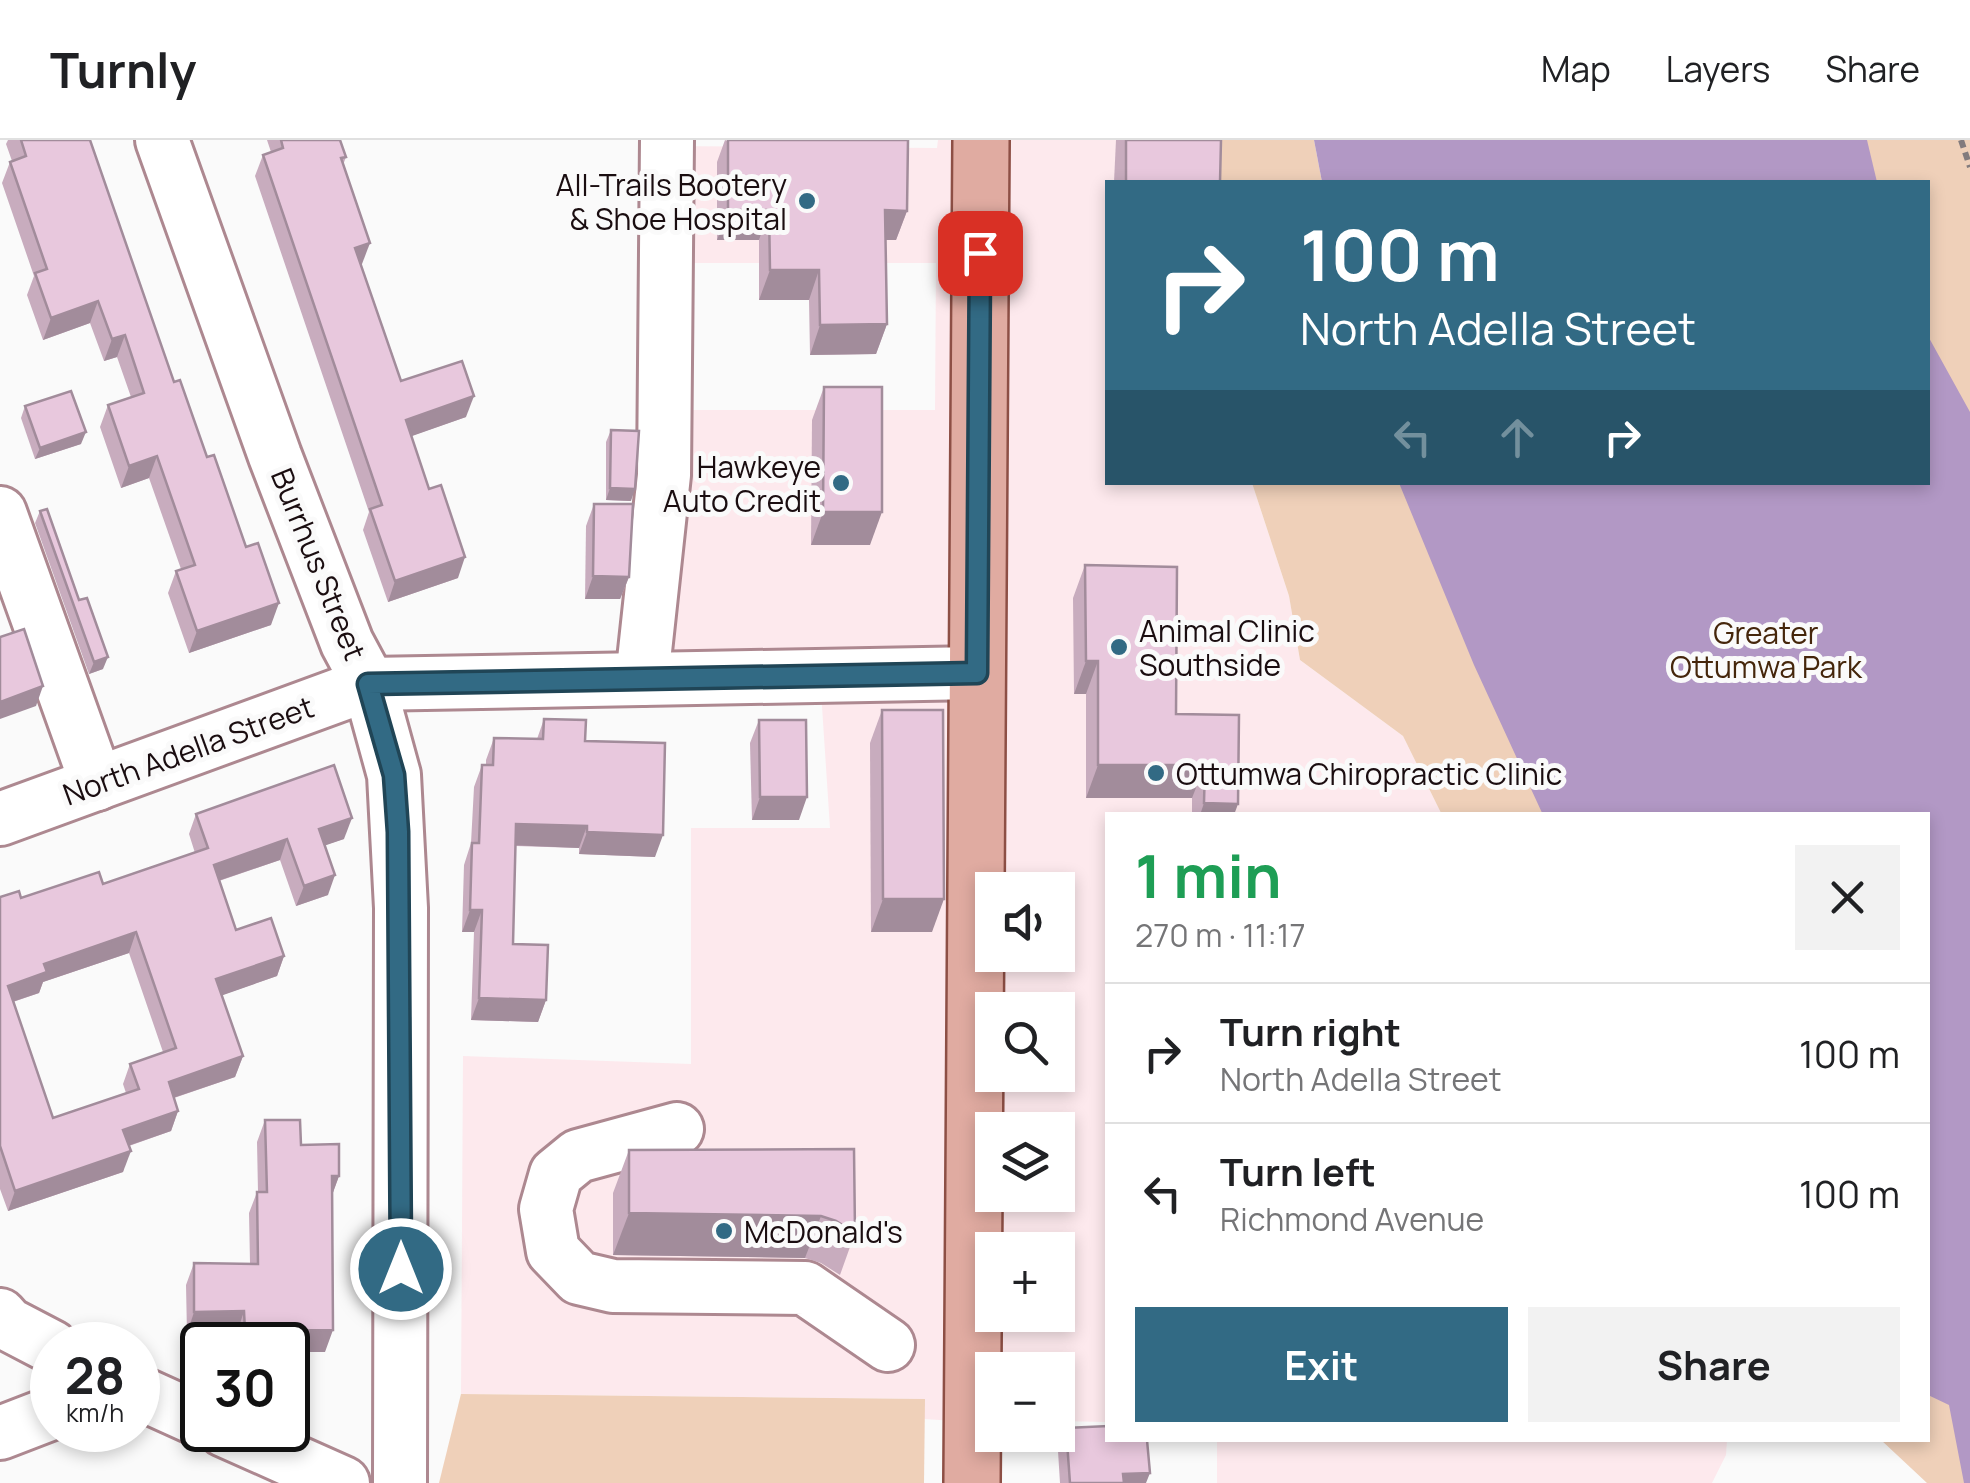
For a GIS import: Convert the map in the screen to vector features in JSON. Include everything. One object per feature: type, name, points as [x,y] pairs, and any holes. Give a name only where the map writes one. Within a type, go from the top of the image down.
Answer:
[{"type":"main road","points":[[972,1483],[981,140]]},
{"type":"street","name":"Burrhus Street","points":[[162,140],[275,456],[368,684],[394,775],[400,874],[400,1483]]},
{"type":"street","points":[[642,679],[664,475],[668,140]]},
{"type":"street","points":[[0,513],[97,784]]},
{"type":"street","name":"North Adella Street","points":[[0,819],[368,684],[977,673]]},
{"type":"street","points":[[677,1129],[578,1156],[556,1174],[546,1209],[554,1251],[578,1278],[613,1286],[805,1288],[888,1345]]},
{"type":"street","points":[[0,1315],[30,1336]]},
{"type":"street","points":[[0,1433],[30,1421]]},
{"type":"street","points":[[273,1452],[343,1483]]},
{"type":"path","points":[[1961,140],[1970,167]]},
{"type":"shaded area","points":[[938,140],[1208,140],[1209,180],[1105,180],[1105,485],[1253,485],[1289,596],[1300,660],[1403,736],[1441,812],[1105,812],[1105,1422],[1075,1421],[1075,1352],[975,1352],[975,1412],[971,1422],[924,1419],[924,1399],[461,1394],[463,1056],[691,1064],[691,828],[830,828],[820,676],[642,679],[664,410],[935,410],[936,263],[666,263],[667,146],[937,148]]},
{"type":"shaded area","points":[[1314,140],[1867,140],[1877,180],[1322,180]]},
{"type":"shaded area","name":"Greater Ottumwa Park","points":[[1930,340],[1970,412],[1970,1483],[1964,1483],[1949,1405],[1930,1396],[1930,812],[1542,812],[1474,665],[1400,485],[1930,485]]},
{"type":"shaded area","points":[[1217,1442],[1727,1442],[1726,1455],[1712,1483],[1217,1483]]},
{"type":"green space","points":[[1208,140],[1314,140],[1322,180],[1209,180]]},
{"type":"green space","name":"Greater Ottumwa Park","points":[[1342,140],[1970,140],[1970,1483],[1927,1483],[1883,1442],[1930,1442],[1930,812],[1441,812],[1403,736],[1300,660],[1289,596],[1253,485],[1930,485],[1930,180],[1346,180]]},
{"type":"green space","points":[[461,1394],[925,1399],[924,1483],[439,1483]]},
{"type":"building","points":[[21,140],[90,140],[174,382],[180,380],[207,457],[214,455],[246,547],[258,543],[279,603],[197,631],[176,571],[195,565],[157,456],[129,466],[108,405],[144,393],[125,335],[112,339],[98,301],[51,318],[35,273],[47,269],[10,162],[26,156]]},
{"type":"building","points":[[281,140],[340,140],[346,157],[341,158],[370,243],[355,248],[401,381],[462,361],[474,396],[406,420],[429,489],[441,485],[465,557],[395,581],[370,509],[382,505],[263,155],[283,148]]},
{"type":"building","points":[[728,140],[908,140],[907,211],[885,210],[887,324],[820,325],[819,270],[770,270],[769,210],[728,210]]},
{"type":"building","points":[[1126,140],[1221,140],[1220,180],[1126,180]]},
{"type":"building","points":[[824,387],[882,387],[882,512],[823,512]]},
{"type":"building","points":[[71,391],[86,432],[40,448],[25,406]]},
{"type":"building","points":[[611,430],[639,431],[635,489],[610,488]]},
{"type":"building","points":[[594,504],[633,504],[629,577],[593,576]]},
{"type":"building","points":[[47,509],[79,600],[87,598],[108,657],[94,662],[40,511]]},
{"type":"building","points":[[1085,565],[1177,567],[1176,714],[1239,715],[1238,804],[1204,803],[1205,765],[1098,765],[1098,661],[1086,661]]},
{"type":"building","points":[[24,629],[43,686],[0,702],[0,637]]},
{"type":"building","points":[[882,710],[943,710],[944,899],[883,899]]},
{"type":"building","points":[[544,719],[586,720],[585,741],[665,743],[663,835],[587,832],[587,826],[516,824],[513,944],[548,945],[546,1000],[479,998],[482,910],[470,910],[472,843],[479,843],[482,765],[493,765],[494,738],[543,739]]},
{"type":"building","points":[[759,720],[806,720],[807,797],[760,797]]},
{"type":"building","points":[[334,765],[352,818],[319,829],[335,875],[304,886],[287,839],[214,865],[236,930],[271,918],[284,956],[216,979],[243,1056],[169,1082],[178,1111],[123,1130],[131,1151],[15,1191],[0,1146],[0,897],[19,891],[21,898],[99,872],[103,884],[208,848],[196,814]],"holes":[[[136,932],[176,1048],[130,1064],[139,1089],[53,1118],[8,986],[47,972],[44,964]]]},
{"type":"building","points":[[265,1120],[300,1120],[301,1145],[339,1144],[339,1176],[332,1176],[333,1330],[310,1330],[310,1322],[245,1322],[244,1311],[194,1312],[194,1263],[258,1264],[257,1192],[267,1192]]},
{"type":"building","points":[[854,1149],[855,1233],[821,1216],[629,1213],[629,1150]]},
{"type":"building","points":[[1105,1426],[1105,1442],[1147,1442],[1150,1473],[1123,1474],[1124,1483],[1070,1483],[1068,1452],[1075,1452],[1075,1428]]},
{"type":"place","name":"All-Trails Bootery & Shoe Hospital","points":[[807,201]]},
{"type":"place","name":"Hawkeye Auto Credit","points":[[841,483]]},
{"type":"place","name":"Animal Clinic Southside","points":[[1119,647]]},
{"type":"place","name":"Ottumwa Chiropractic Clinic","points":[[1156,773]]},
{"type":"place","name":"McDonald's","points":[[724,1231]]},
{"type":"route","points":[[401,1269],[398,832],[394,775],[368,684],[977,673],[980,253]]}]
